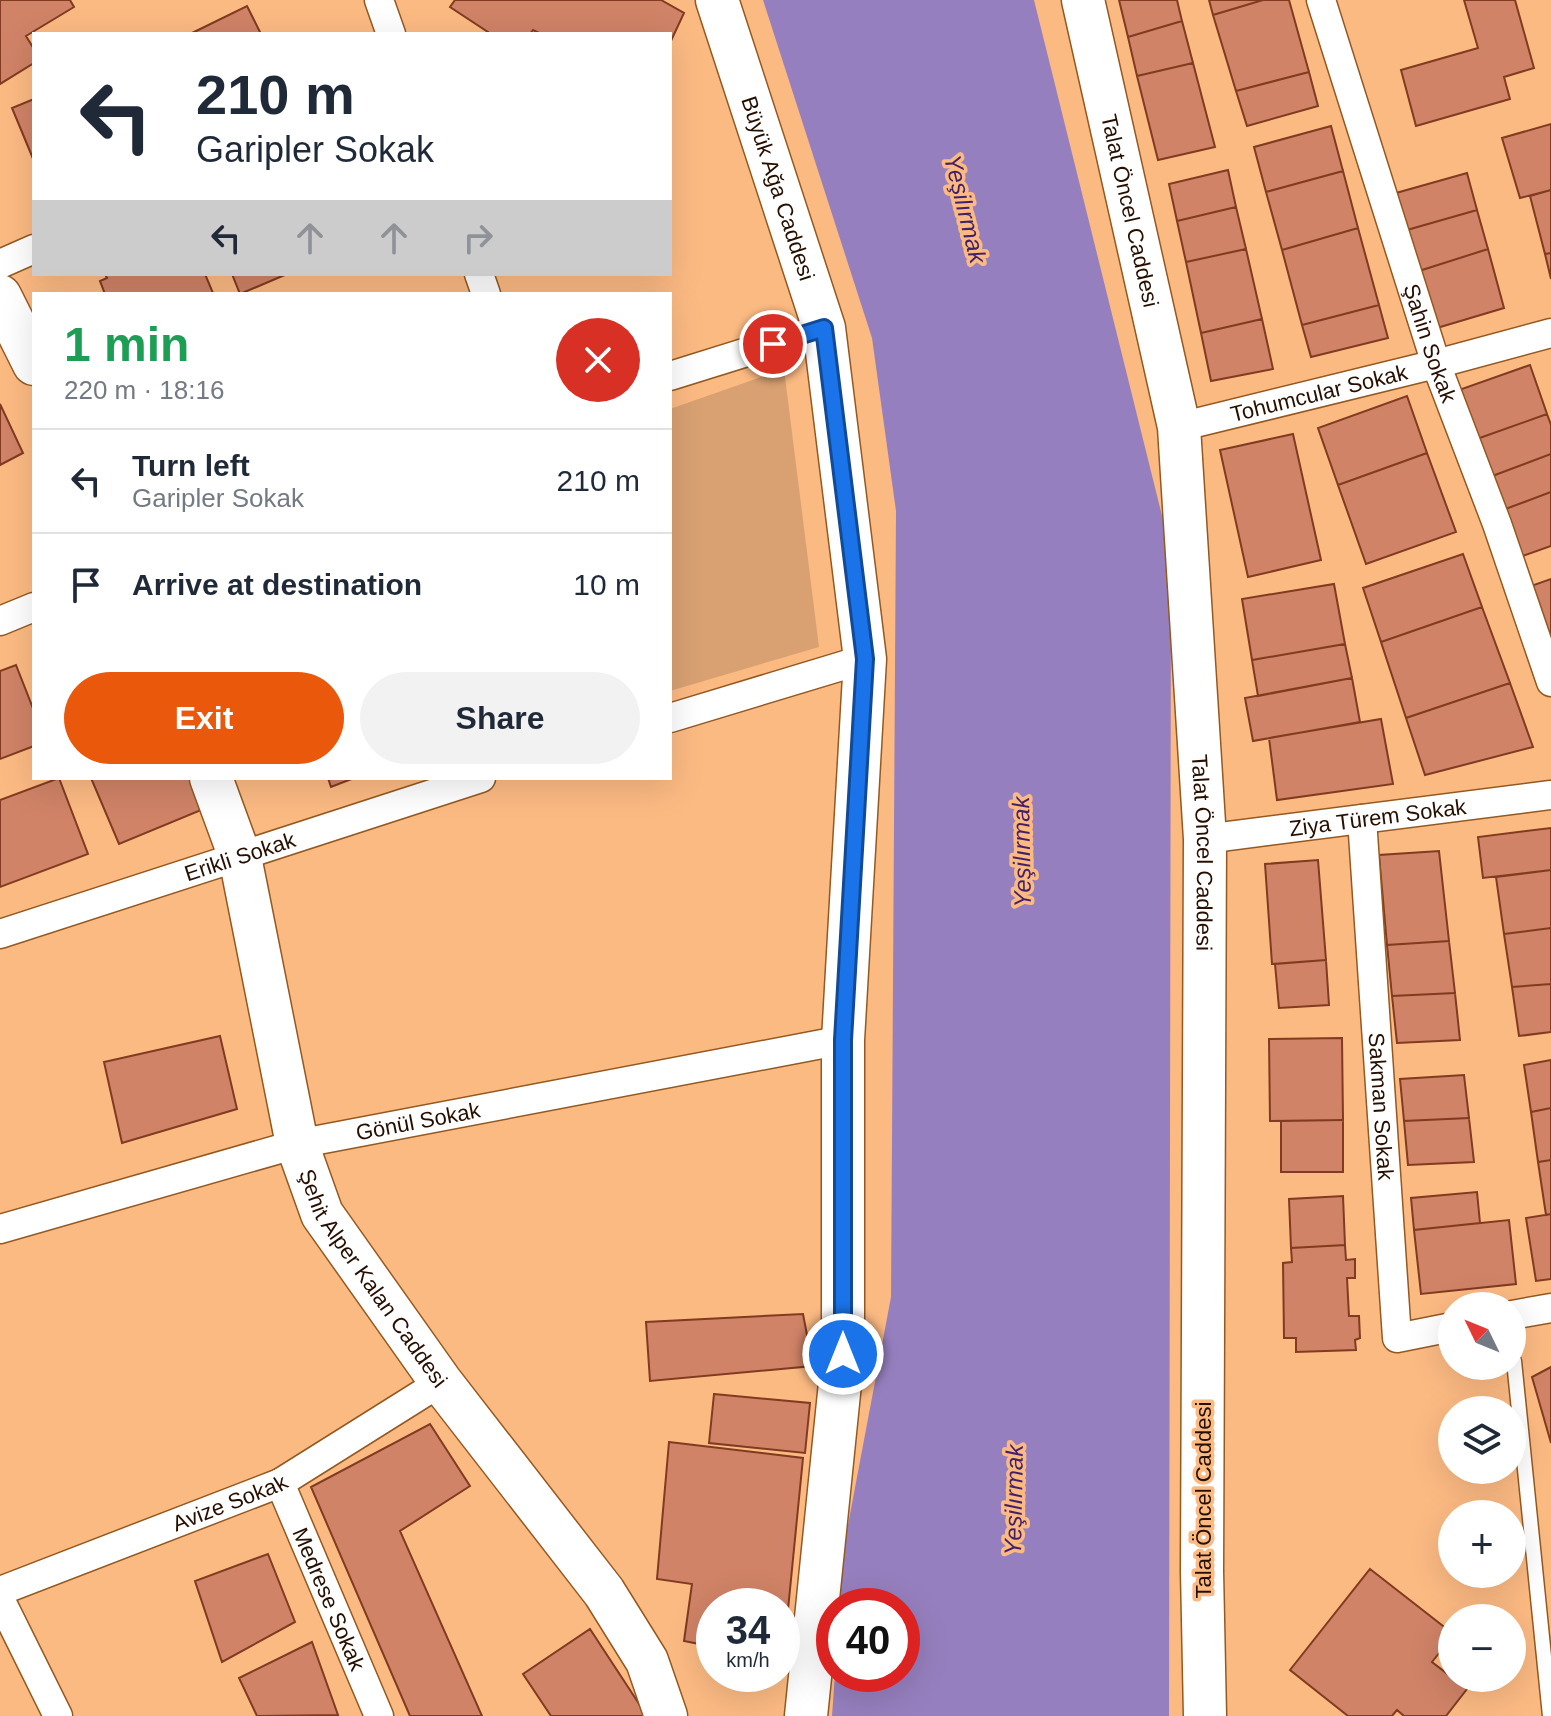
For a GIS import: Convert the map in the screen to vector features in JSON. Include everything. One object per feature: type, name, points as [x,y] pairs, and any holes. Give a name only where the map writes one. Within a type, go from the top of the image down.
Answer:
[{"type":"street","points":[[379,0],[390,32]]},
{"type":"street","name":"Büyük Ağa Caddesi","points":[[717,0],[824,328],[865,659],[843,1040],[843,1354],[806,1716]]},
{"type":"street","name":"Talat Öncel Caddesi","points":[[1083,0],[1179,427],[1205,839],[1202,1571],[1205,1716]]},
{"type":"street","name":"Şahin Sokak","points":[[1321,0],[1436,364],[1497,524],[1551,682]]},
{"type":"street","points":[[0,264],[32,250]]},
{"type":"street","points":[[0,296],[32,360]]},
{"type":"street","points":[[672,375],[824,328]]},
{"type":"street","name":"Tohumcular Sokak","points":[[1179,427],[1551,333]]},
{"type":"street","points":[[0,621],[32,608]]},
{"type":"street","points":[[672,717],[865,659]]},
{"type":"street","name":"Şehit Alper Kalan Caddesi","points":[[212,780],[240,857],[297,1144],[322,1214],[441,1382],[604,1592],[647,1661],[666,1716]]},
{"type":"street","name":"Erikli Sokak","points":[[0,934],[475,780]]},
{"type":"street","name":"Ziya Türem Sokak","points":[[1205,839],[1551,795]]},
{"type":"street","name":"Sakman Sokak","points":[[1362,819],[1397,1338],[1438,1330]]},
{"type":"street","name":"Gönül Sokak","points":[[0,1229],[297,1144],[843,1040]]},
{"type":"street","points":[[1526,1312],[1551,1308]]},
{"type":"street","name":"Avize Sokak","points":[[0,1591],[280,1483],[441,1382]]},
{"type":"street","name":"Medrese Sokak","points":[[280,1483],[379,1716]]},
{"type":"street","points":[[0,1599],[58,1716]]},
{"type":"lane","points":[[1516,1380],[1550,1716]]},
{"type":"shaded area","points":[[784,369],[819,647],[672,690],[672,408]]},
{"type":"water","name":"Yeşilırmak","points":[[763,0],[1034,0],[1171,552],[1169,1716],[832,1716],[834,1692],[920,1692],[920,1588],[839,1588],[841,1562],[891,1297],[896,511],[872,338]]},
{"type":"building","points":[[0,0],[70,0],[74,7],[26,36],[32,46],[32,64],[0,84]]},
{"type":"building","points":[[455,0],[661,0],[684,13],[672,39],[672,32],[488,32],[450,7]]},
{"type":"building","points":[[1119,0],[1177,0],[1182,21],[1128,37]]},
{"type":"building","points":[[1209,0],[1263,0],[1213,15]]},
{"type":"building","points":[[1263,0],[1289,0],[1309,72],[1236,91],[1213,15]]},
{"type":"building","points":[[1464,0],[1515,0],[1534,68],[1504,77],[1510,99],[1416,126],[1401,70],[1478,48]]},
{"type":"building","points":[[247,6],[260,32],[194,32]]},
{"type":"building","points":[[1182,21],[1193,63],[1137,76],[1128,37]]},
{"type":"building","points":[[1193,63],[1215,147],[1158,160],[1137,76]]},
{"type":"building","points":[[1309,72],[1318,106],[1247,126],[1236,91]]},
{"type":"building","points":[[32,100],[32,156],[12,108]]},
{"type":"building","points":[[1551,124],[1551,190],[1520,198],[1502,138]]},
{"type":"building","points":[[1331,126],[1343,171],[1266,192],[1254,147]]},
{"type":"building","points":[[1228,170],[1236,207],[1177,221],[1169,184]]},
{"type":"building","points":[[1343,171],[1358,228],[1282,250],[1266,192]]},
{"type":"building","points":[[1467,173],[1477,210],[1407,230],[1396,193]]},
{"type":"building","points":[[1551,190],[1551,253],[1545,254],[1530,196]]},
{"type":"building","points":[[1236,207],[1246,249],[1186,262],[1177,221]]},
{"type":"building","points":[[1477,210],[1488,249],[1419,271],[1407,230]]},
{"type":"building","points":[[1358,228],[1379,305],[1302,325],[1282,250]]},
{"type":"building","points":[[1246,249],[1262,319],[1201,333],[1186,262]]},
{"type":"building","points":[[1488,249],[1504,308],[1437,328],[1419,271]]},
{"type":"building","points":[[1551,253],[1551,279],[1545,254]]},
{"type":"building","points":[[206,276],[213,292],[104,292],[100,281],[107,278]]},
{"type":"building","points":[[233,276],[282,276],[245,292],[239,292]]},
{"type":"building","points":[[1379,305],[1388,338],[1311,357],[1302,325]]},
{"type":"building","points":[[1262,319],[1273,369],[1211,381],[1201,333]]},
{"type":"building","points":[[1530,365],[1547,414],[1474,440],[1456,391]]},
{"type":"building","points":[[1407,396],[1427,453],[1338,485],[1318,428]]},
{"type":"building","points":[[0,404],[23,453],[0,465]]},
{"type":"building","points":[[1547,414],[1551,425],[1551,454],[1487,478],[1474,440]]},
{"type":"building","points":[[1293,434],[1321,560],[1248,577],[1220,450]]},
{"type":"building","points":[[1427,453],[1456,532],[1366,564],[1338,485]]},
{"type":"building","points":[[1551,454],[1551,492],[1500,511],[1487,478]]},
{"type":"building","points":[[1551,492],[1551,546],[1517,558],[1500,511]]},
{"type":"building","points":[[1463,554],[1482,607],[1381,642],[1363,588]]},
{"type":"building","points":[[1551,579],[1551,651],[1528,587]]},
{"type":"building","points":[[1334,584],[1345,644],[1252,660],[1242,599]]},
{"type":"building","points":[[1482,607],[1510,683],[1406,718],[1381,642]]},
{"type":"building","points":[[1345,644],[1352,678],[1258,696],[1252,660]]},
{"type":"building","points":[[16,665],[32,706],[32,747],[0,759],[0,671]]},
{"type":"building","points":[[1352,678],[1360,722],[1253,741],[1245,698]]},
{"type":"building","points":[[1510,683],[1533,747],[1425,775],[1406,718]]},
{"type":"building","points":[[1381,719],[1393,784],[1277,800],[1269,738]]},
{"type":"building","points":[[60,780],[88,854],[0,887],[0,800]]},
{"type":"building","points":[[92,780],[194,780],[206,808],[119,844]]},
{"type":"building","points":[[329,780],[349,780],[331,787]]},
{"type":"building","points":[[1551,828],[1551,870],[1483,878],[1478,837]]},
{"type":"building","points":[[1439,851],[1449,941],[1387,945],[1379,855]]},
{"type":"building","points":[[1318,860],[1326,960],[1272,964],[1265,864]]},
{"type":"building","points":[[1551,870],[1551,928],[1504,934],[1496,877]]},
{"type":"building","points":[[1551,928],[1551,984],[1512,987],[1504,934]]},
{"type":"building","points":[[1449,941],[1455,993],[1392,996],[1387,945]]},
{"type":"building","points":[[1326,960],[1329,1005],[1279,1008],[1275,964]]},
{"type":"building","points":[[1551,984],[1551,1032],[1519,1036],[1512,987]]},
{"type":"building","points":[[1455,993],[1460,1040],[1397,1043],[1392,996]]},
{"type":"building","points":[[220,1036],[237,1109],[122,1143],[104,1062]]},
{"type":"building","points":[[1342,1038],[1343,1120],[1270,1121],[1269,1039]]},
{"type":"building","points":[[1551,1060],[1551,1108],[1531,1112],[1524,1065]]},
{"type":"building","points":[[1464,1075],[1469,1118],[1404,1121],[1400,1079]]},
{"type":"building","points":[[1551,1108],[1551,1160],[1538,1162],[1531,1112]]},
{"type":"building","points":[[1469,1118],[1474,1162],[1408,1165],[1404,1121]]},
{"type":"building","points":[[1343,1120],[1343,1172],[1281,1172],[1281,1121]]},
{"type":"building","points":[[1551,1160],[1551,1214],[1546,1215],[1538,1162]]},
{"type":"building","points":[[1477,1192],[1480,1223],[1414,1230],[1411,1198]]},
{"type":"building","points":[[1343,1196],[1345,1245],[1291,1248],[1289,1199]]},
{"type":"building","points":[[1551,1214],[1551,1279],[1536,1281],[1526,1218]]},
{"type":"building","points":[[1509,1220],[1516,1284],[1421,1294],[1414,1230]]},
{"type":"building","points":[[1345,1245],[1346,1260],[1355,1259],[1355,1278],[1347,1278],[1349,1316],[1359,1316],[1360,1338],[1355,1340],[1356,1350],[1296,1352],[1296,1338],[1284,1338],[1283,1263],[1292,1262],[1291,1248]]},
{"type":"building","points":[[803,1314],[813,1366],[650,1381],[646,1322]]},
{"type":"building","points":[[1551,1367],[1551,1443],[1532,1377]]},
{"type":"building","points":[[714,1394],[810,1403],[805,1453],[709,1443]]},
{"type":"building","points":[[430,1424],[470,1486],[400,1531],[482,1716],[410,1716],[311,1487]]},
{"type":"building","points":[[669,1442],[803,1458],[790,1588],[696,1588],[696,1643],[684,1641],[692,1584],[657,1579]]},
{"type":"building","points":[[268,1554],[295,1622],[222,1662],[195,1581]]},
{"type":"building","points":[[1370,1569],[1438,1622],[1438,1654],[1432,1662],[1438,1667],[1438,1692],[1465,1692],[1446,1716],[1404,1716],[1397,1710],[1392,1716],[1348,1716],[1290,1670]]},
{"type":"building","points":[[590,1629],[647,1716],[551,1716],[523,1674]]},
{"type":"building","points":[[312,1642],[338,1715],[257,1716],[239,1678]]},
{"type":"route","points":[[773,344],[824,328],[865,659],[843,1040],[843,1354]]}]
